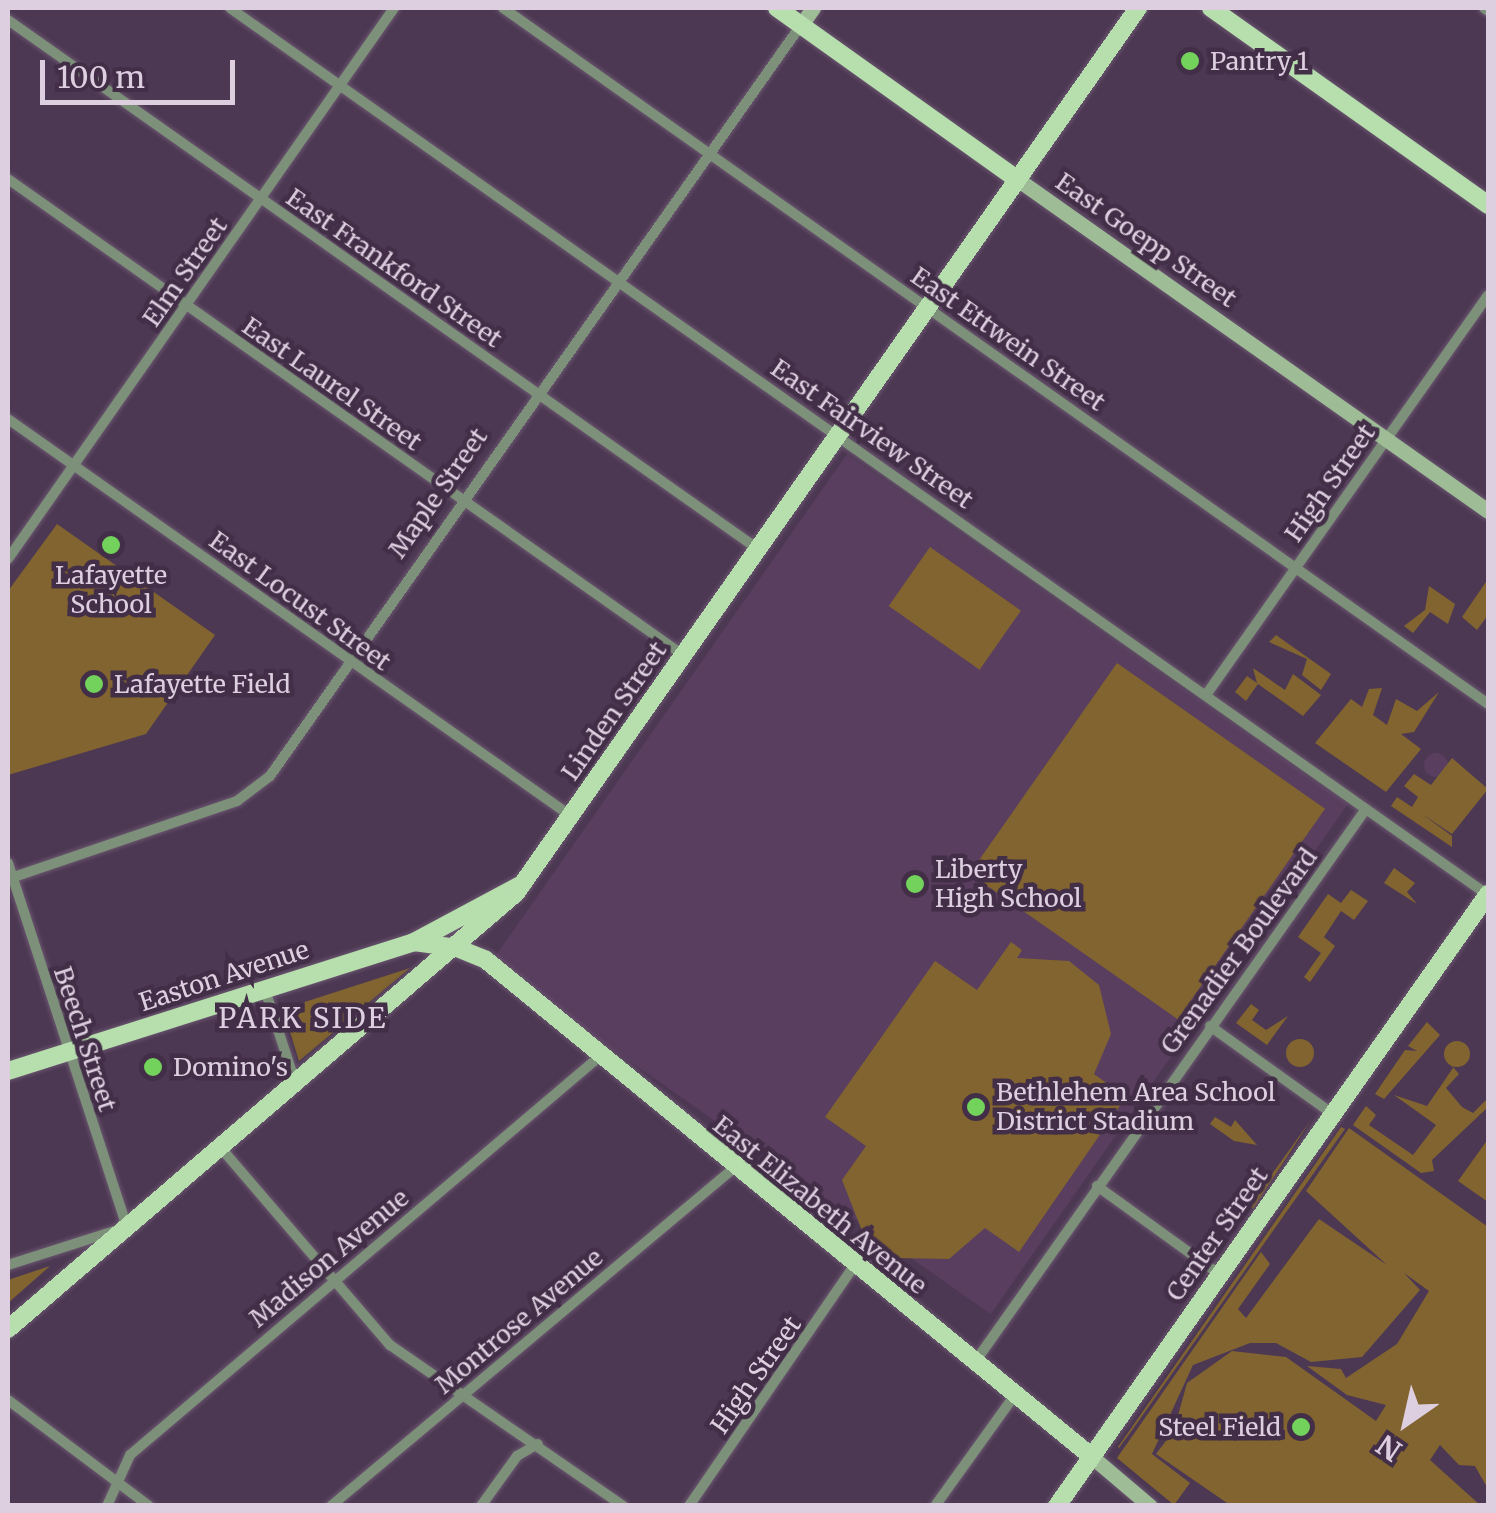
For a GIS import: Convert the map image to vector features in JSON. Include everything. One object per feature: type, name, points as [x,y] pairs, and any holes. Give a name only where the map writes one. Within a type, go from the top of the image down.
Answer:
[{"type":"main road","name":"East Goepp Street","points":[[777,8],[1016,178]]},
{"type":"main road","name":"Linden Street","points":[[8,1329],[457,948],[524,884],[1138,8]]},
{"type":"main road","points":[[1211,8],[1488,204]]},
{"type":"main road","points":[[414,942],[524,884]]},
{"type":"main road","name":"Center Street","points":[[1057,1506],[1488,895]]},
{"type":"main road","name":"Easton Avenue","points":[[8,1071],[414,942],[457,948]]},
{"type":"main road","name":"East Elizabeth Avenue","points":[[457,948],[486,960],[734,1168],[1091,1456]]},
{"type":"street","name":"East Fairview Street","points":[[230,8],[1488,895]]},
{"type":"street","name":"Elm Street","points":[[8,559],[394,8]]},
{"type":"street","name":"East Ettwein Street","points":[[503,8],[1488,704]]},
{"type":"street","name":"Maple Street","points":[[10,878],[250,795],[350,662],[813,8]]},
{"type":"street","name":"East Frankford Street","points":[[8,20],[758,549]]},
{"type":"street","name":"East Laurel Street","points":[[8,178],[683,656]]},
{"type":"street","name":"East Goepp Street","points":[[1016,178],[1488,511]]},
{"type":"street","name":"High Street","points":[[1206,695],[1488,294]]},
{"type":"street","name":"East Locust Street","points":[[8,418],[571,816]]},
{"type":"street","name":"Grenadier Boulevard","points":[[974,1363],[1366,809]]},
{"type":"street","name":"Beech Street","points":[[8,863],[66,1052],[127,1227]]},
{"type":"street","points":[[264,990],[296,1086]]},
{"type":"street","points":[[1210,1026],[1334,1114]]},
{"type":"street","name":"Madison Avenue","points":[[106,1506],[130,1455],[599,1057]]},
{"type":"street","points":[[222,1148],[390,1345],[623,1506]]},
{"type":"street","name":"Montrose Avenue","points":[[331,1506],[734,1168]]},
{"type":"street","points":[[1097,1186],[1220,1274]]},
{"type":"street","points":[[8,1265],[127,1227]]},
{"type":"street","name":"High Street","points":[[689,1506],[854,1266]]},
{"type":"street","points":[[935,1506],[1014,1396]]},
{"type":"street","points":[[8,1400],[149,1506]]},
{"type":"street","points":[[481,1506],[516,1456],[538,1444]]},
{"type":"street","name":"East Elizabeth Avenue","points":[[1091,1456],[1150,1506]]},
{"type":"shaded area","name":"Liberty High School","points":[[847,454],[1348,804],[991,1314],[490,964]]},
{"type":"shaded area","name":"Lafayette Field","points":[[57,524],[215,635],[146,734],[8,775],[8,591]]},
{"type":"shaded area","points":[[930,547],[1021,611],[980,670],[889,606]]},
{"type":"shaded area","points":[[1488,579],[1488,615],[1477,630],[1462,617]]},
{"type":"shaded area","points":[[1429,586],[1455,604],[1448,624],[1430,612],[1413,633],[1404,626],[1425,610]]},
{"type":"shaded area","points":[[1276,635],[1331,674],[1321,690],[1302,675],[1307,659],[1269,642]]},
{"type":"shaded area","points":[[1117,663],[1325,809],[1178,1019],[970,874]]},
{"type":"shaded area","points":[[1253,668],[1285,690],[1293,674],[1321,695],[1303,716],[1258,684],[1246,701],[1235,692],[1247,676],[1257,683]]},
{"type":"shaded area","points":[[1382,688],[1373,715],[1387,725],[1396,699],[1417,711],[1439,692],[1414,732],[1401,734],[1421,749],[1386,792],[1315,743],[1351,699],[1362,707],[1369,689]]},
{"type":"shaded area","points":[[1436,753],[1445,756],[1445,774],[1436,777],[1427,774],[1424,765],[1427,756]]},
{"type":"shaded area","points":[[1452,758],[1488,789],[1452,834],[1422,814],[1452,836],[1452,847],[1391,806],[1397,797],[1412,807],[1418,797],[1404,786],[1414,774],[1431,785]]},
{"type":"shaded area","points":[[1394,868],[1415,883],[1407,892],[1417,904],[1384,883]]},
{"type":"shaded area","points":[[1351,890],[1368,901],[1354,920],[1341,911],[1324,937],[1335,946],[1310,982],[1304,977],[1321,953],[1298,937],[1328,894],[1341,903]]},
{"type":"shaded area","name":"Bethlehem Area School District Stadium","points":[[1011,942],[1022,950],[1017,958],[1069,961],[1099,985],[1111,1034],[1094,1074],[1126,1097],[1019,1252],[985,1228],[949,1259],[891,1258],[864,1236],[842,1180],[866,1146],[825,1117],[935,961],[977,990]]},
{"type":"shaded area","points":[[410,968],[299,1061],[283,1009]]},
{"type":"shaded area","points":[[1251,1004],[1259,1010],[1252,1020],[1266,1030],[1288,1016],[1267,1045],[1236,1023]]},
{"type":"shaded area","points":[[1427,1022],[1440,1035],[1384,1099],[1375,1094],[1405,1050],[1417,1051],[1408,1046]]},
{"type":"shaded area","points":[[1300,1039],[1310,1043],[1314,1053],[1310,1063],[1300,1067],[1290,1063],[1286,1053],[1290,1043]]},
{"type":"shaded area","points":[[1457,1041],[1466,1045],[1470,1054],[1466,1063],[1457,1067],[1448,1063],[1444,1054],[1448,1045]]},
{"type":"shaded area","points":[[1447,1060],[1459,1074],[1446,1088],[1462,1107],[1473,1113],[1488,1098],[1488,1107],[1432,1160],[1434,1171],[1421,1173],[1353,1125],[1366,1106],[1376,1115],[1369,1125],[1413,1155],[1436,1125],[1394,1095],[1427,1106],[1453,1068]]},
{"type":"shaded area","points":[[1215,1117],[1231,1127],[1235,1120],[1257,1145],[1234,1141],[1210,1124]]},
{"type":"shaded area","points":[[1311,1120],[1253,1209],[1249,1206]]},
{"type":"shaded area","points":[[1341,1127],[1345,1129],[1119,1448],[1118,1447]]},
{"type":"shaded area","points":[[1349,1128],[1488,1227],[1488,1489],[1475,1466],[1459,1465],[1440,1445],[1430,1460],[1480,1505],[1230,1505],[1156,1454],[1174,1430],[1187,1383],[1232,1351],[1286,1357],[1376,1421],[1386,1405],[1347,1395],[1307,1366],[1341,1369],[1346,1378],[1397,1344],[1429,1291],[1404,1273],[1420,1290],[1362,1357],[1311,1362],[1276,1343],[1250,1343],[1193,1365],[1152,1454],[1190,1483],[1174,1505],[1117,1458],[1261,1252],[1270,1264],[1238,1309],[1246,1318],[1319,1219],[1387,1265],[1306,1191]]},
{"type":"shaded area","points":[[1488,1139],[1488,1202],[1458,1181]]},
{"type":"shaded area","points":[[50,1266],[8,1303],[8,1280]]},
{"type":"place","name":"Pantry 1","points":[[1190,61]]},
{"type":"place","name":"Lafayette School","points":[[111,545]]},
{"type":"place","name":"Lafayette Field","points":[[94,684]]},
{"type":"place","name":"Liberty High School","points":[[915,884]]},
{"type":"place","name":"Domino's","points":[[153,1067]]},
{"type":"place","name":"Bethlehem Area School District Stadium","points":[[976,1107]]},
{"type":"place","name":"Steel Field","points":[[1301,1427]]},
{"type":"district","name":"PARK SIDE","points":[[303,1018]]}]
